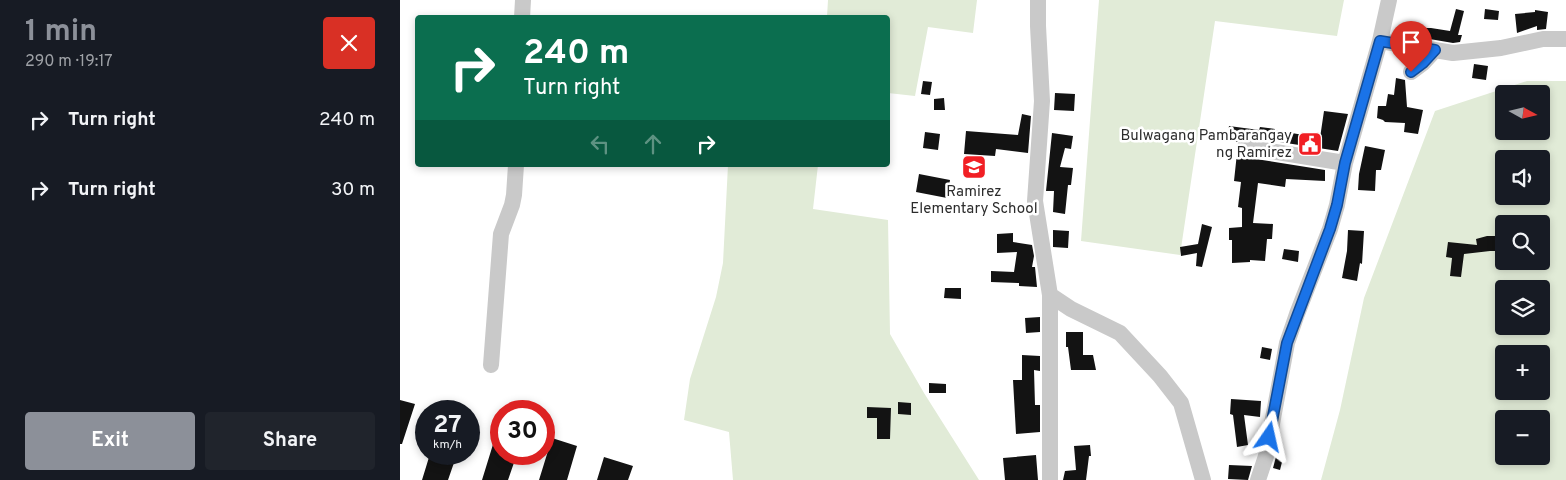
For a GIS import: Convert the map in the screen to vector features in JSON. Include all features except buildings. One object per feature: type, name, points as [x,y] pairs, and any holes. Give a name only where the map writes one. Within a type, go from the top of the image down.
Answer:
[{"type":"street","points":[[522,15],[523,0]]},
{"type":"street","points":[[1038,0],[1042,101],[1035,200],[1050,295],[1050,480]]},
{"type":"street","points":[[1258,480],[1266,456],[1287,343],[1330,229],[1337,205],[1345,163],[1380,41],[1388,0]]},
{"type":"street","points":[[1380,41],[1454,53],[1501,48],[1542,39],[1566,39]]},
{"type":"street","points":[[1411,72],[1435,50]]},
{"type":"street","points":[[1245,147],[1345,163]]},
{"type":"street","points":[[491,365],[500,234],[512,206],[516,167]]},
{"type":"street","points":[[1050,295],[1071,309],[1120,333],[1160,376],[1181,404],[1204,480]]},
{"type":"green space","points":[[828,0],[977,0],[973,33],[928,27],[915,96],[890,93],[890,15],[827,15]]},
{"type":"green space","points":[[1099,0],[1344,0],[1337,36],[1215,21],[1180,255],[1081,241]]},
{"type":"green space","points":[[1527,81],[1566,81],[1566,480],[1321,480],[1340,410],[1364,298],[1435,111],[1495,91],[1495,140],[1550,140],[1550,85],[1515,85]]},
{"type":"green space","points":[[728,167],[818,167],[813,209],[888,220],[890,334],[924,393],[979,480],[733,480],[729,432],[684,420],[690,379],[716,297],[723,263]]},
{"type":"place","name":"Bulwagang Pambarangay ng Ramirez","points":[[1310,144]]},
{"type":"place","name":"Ramirez Elementary School","points":[[974,167]]},
{"type":"route","points":[[1269,437],[1287,343],[1330,229],[1337,205],[1345,163],[1380,41],[1435,50],[1411,72]]}]
